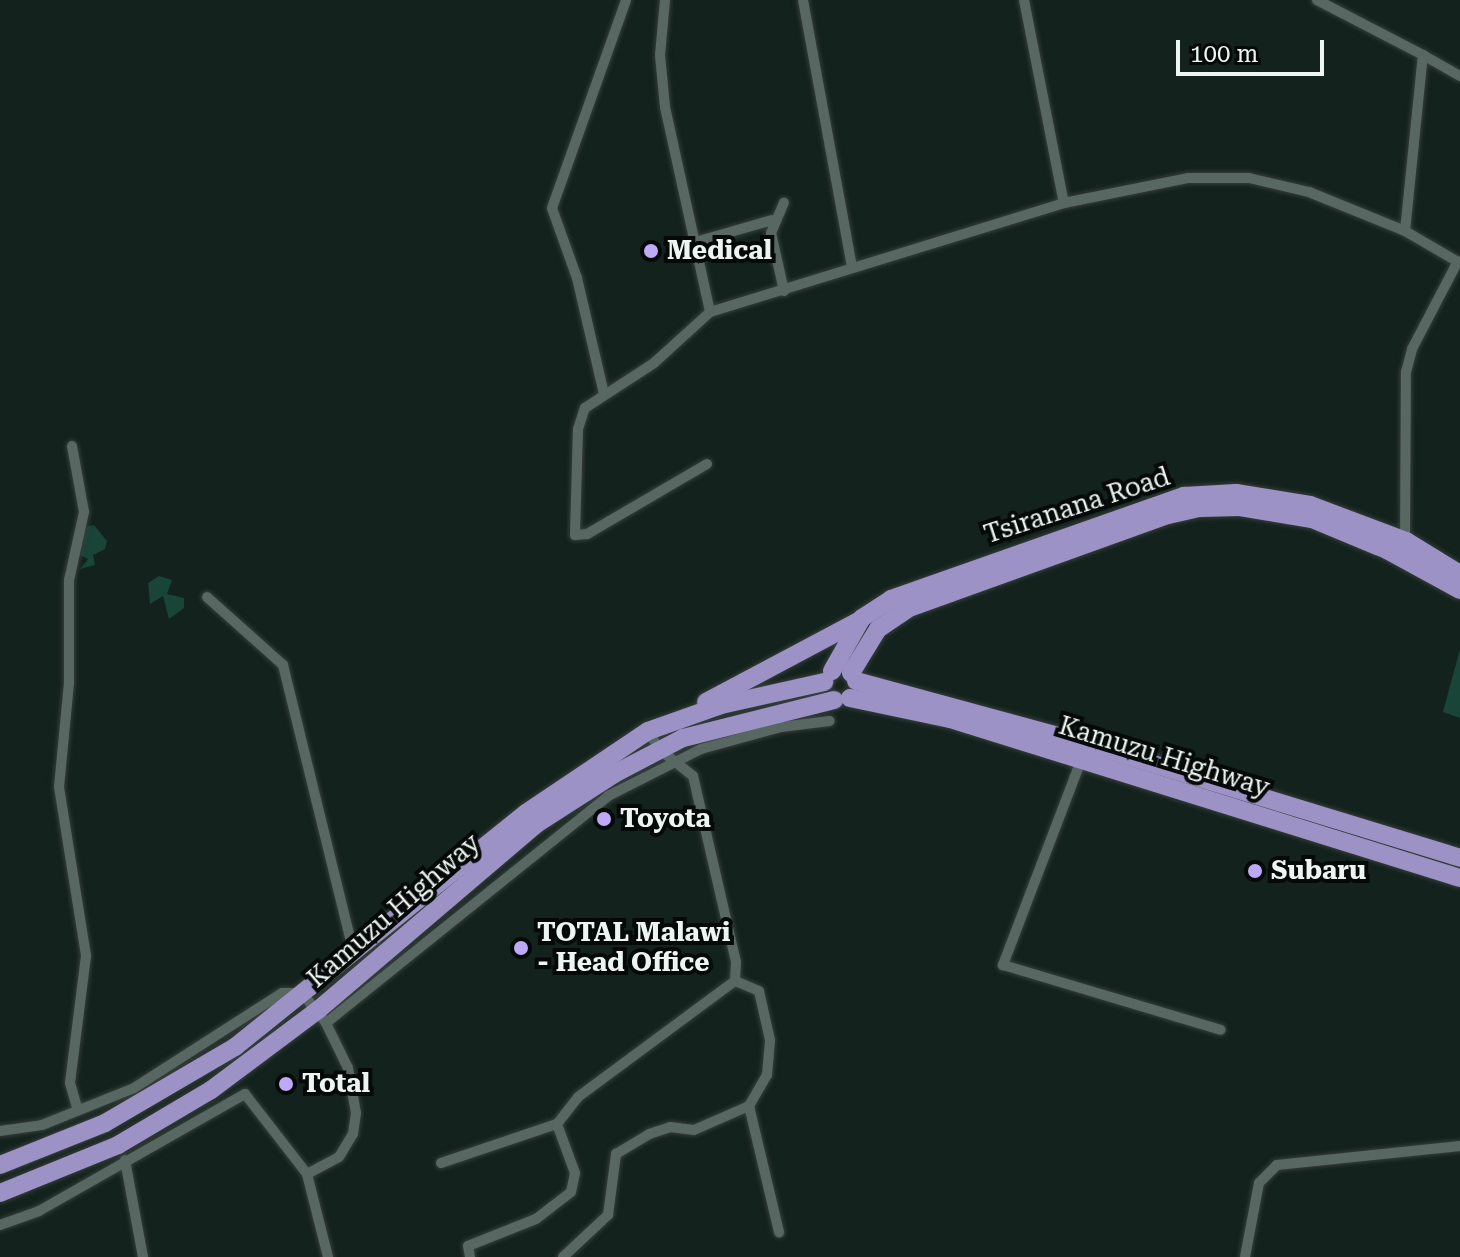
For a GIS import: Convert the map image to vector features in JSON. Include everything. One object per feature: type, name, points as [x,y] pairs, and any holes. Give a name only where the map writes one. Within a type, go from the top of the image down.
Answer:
[{"type":"highway","name":"Tsiranana Road","points":[[675,718],[922,586],[1184,496],[1273,497],[1345,516],[1403,549],[1460,574]]},
{"type":"highway","name":"Tsiranana Road","points":[[841,684],[878,629],[909,608],[1176,513],[1240,507],[1280,512],[1403,549],[1460,590]]},
{"type":"highway","points":[[841,684],[862,618]]},
{"type":"highway","name":"Kamuzu Highway","points":[[0,1165],[65,1142],[150,1099],[235,1047],[526,813],[648,731],[675,718],[841,684],[1088,744],[1460,858]]},
{"type":"highway","name":"Kamuzu Highway","points":[[0,1193],[118,1145],[211,1090],[322,1017],[535,825],[659,749],[841,684],[1460,878]]},
{"type":"street","points":[[604,394],[577,278],[552,208],[626,0]]},
{"type":"street","points":[[665,0],[662,85],[692,243],[710,312]]},
{"type":"street","points":[[803,0],[852,268]]},
{"type":"street","points":[[1024,0],[1064,203]]},
{"type":"street","points":[[1317,0],[1460,76]]},
{"type":"street","points":[[1405,231],[1423,55]]},
{"type":"street","points":[[707,464],[587,534],[575,535],[579,422],[585,408],[654,363],[710,312],[1064,203],[1188,178],[1249,178],[1309,192],[1405,231],[1459,262],[1412,349],[1406,372],[1403,549]]},
{"type":"street","points":[[784,203],[772,220],[771,244],[784,291]]},
{"type":"street","points":[[692,243],[772,220]]},
{"type":"street","points":[[72,446],[84,512],[69,580],[71,646],[59,787],[86,947],[69,1088],[77,1108]]},
{"type":"street","points":[[207,597],[283,665],[353,951]]},
{"type":"street","points":[[322,1017],[608,796],[675,764],[741,738],[830,721]]},
{"type":"street","points":[[648,731],[659,749],[693,776],[736,962],[735,981]]},
{"type":"street","points":[[1082,758],[1003,965],[1221,1030]]},
{"type":"street","points":[[563,1257],[608,1215],[616,1154],[649,1134],[670,1127],[694,1130],[749,1106],[767,1075],[770,1040],[759,991],[735,981]]},
{"type":"street","points":[[441,1163],[557,1124],[578,1097],[613,1068],[735,981]]},
{"type":"street","points":[[0,1131],[42,1125],[77,1108],[134,1088],[282,993],[302,993],[322,1017],[348,1068],[356,1113],[353,1134],[339,1157],[307,1174]]},
{"type":"street","points":[[0,1225],[39,1211],[245,1094],[307,1174],[328,1257]]},
{"type":"street","points":[[749,1106],[779,1232]]},
{"type":"street","points":[[470,1257],[468,1246],[536,1219],[571,1192],[575,1173],[557,1124]]},
{"type":"street","points":[[1245,1257],[1259,1183],[1277,1165],[1460,1146]]},
{"type":"street","points":[[125,1160],[143,1257]]},
{"type":"green space","points":[[94,525],[107,541],[105,549],[93,555],[95,565],[80,569],[88,559],[80,555],[85,527]]},
{"type":"green space","points":[[159,576],[172,580],[167,594],[184,598],[184,608],[169,619],[163,596],[150,604],[148,583]]},
{"type":"green space","points":[[1460,649],[1460,718],[1443,712]]},
{"type":"place","name":"Medical","points":[[651,251]]},
{"type":"place","name":"Toyota","points":[[604,819]]},
{"type":"place","name":"Subaru","points":[[1255,871]]},
{"type":"place","name":"TOTAL Malawi - Head Office","points":[[521,948]]},
{"type":"place","name":"Total","points":[[286,1084]]}]
